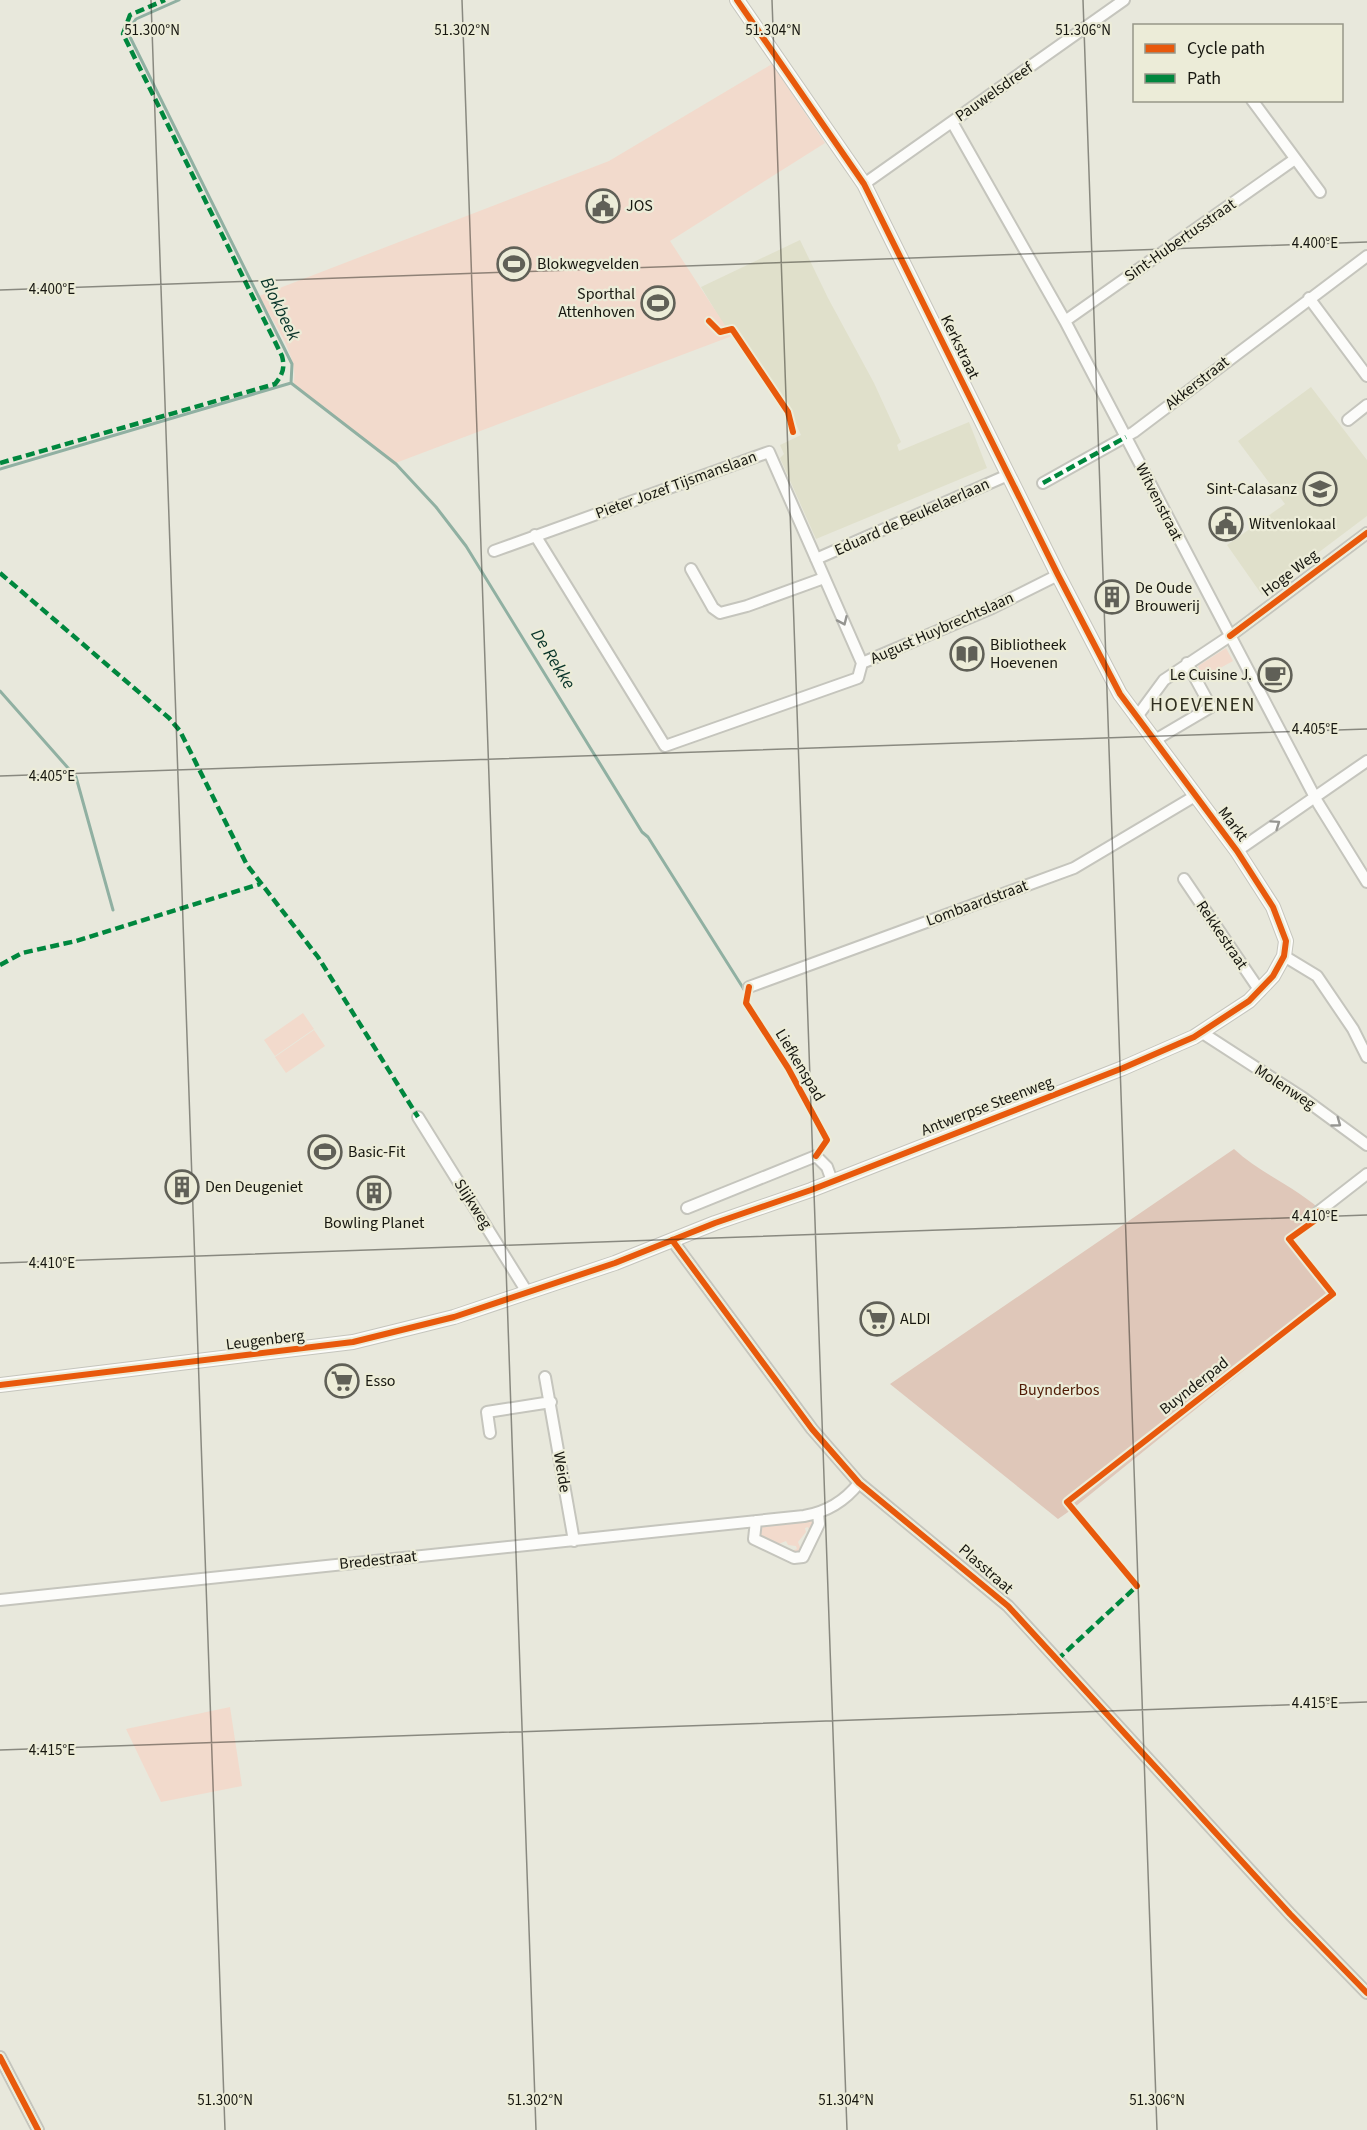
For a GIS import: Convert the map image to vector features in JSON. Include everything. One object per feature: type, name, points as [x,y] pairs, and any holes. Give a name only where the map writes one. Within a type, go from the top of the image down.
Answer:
[{"type":"main road","name":"Kerkstraat","points":[[737,0],[864,184],[1058,575],[1136,718]]},
{"type":"main road","name":"Markt","points":[[1136,718],[1155,740],[1237,851],[1280,921],[1286,941],[1284,956]]},
{"type":"main road","name":"Antwerpse Steenweg","points":[[672,1240],[832,1181],[1123,1068],[1201,1032],[1260,991],[1280,966],[1284,956]]},
{"type":"main road","name":"Leugenberg","points":[[0,1385],[353,1342],[435,1322],[672,1240]]},
{"type":"street","name":"Pauwelsdreef","points":[[864,184],[1124,0]]},
{"type":"street","points":[[1253,102],[1320,192]]},
{"type":"street","name":"Witvenstraat","points":[[952,122],[1065,321],[1315,796],[1367,882]]},
{"type":"street","name":"Sint-Hubertusstraat","points":[[1065,321],[1294,159]]},
{"type":"street","name":"Akkerstraat","points":[[1043,483],[1126,437],[1367,256]]},
{"type":"street","points":[[1309,298],[1367,376]]},
{"type":"street","points":[[1348,420],[1367,405]]},
{"type":"street","name":"Pieter Jozef Tijsmanslaan","points":[[494,551],[769,452],[862,663]]},
{"type":"street","name":"Eduard de Beukelaerlaan","points":[[816,559],[1008,475]]},
{"type":"street","name":"Hoge Weg","points":[[1136,718],[1164,680],[1230,636],[1367,533]]},
{"type":"street","name":"August Huybrechtslaan","points":[[534,535],[665,746],[858,678],[862,663],[992,608],[1058,575]]},
{"type":"street","name":"Eduard de Beukelaerlaan","points":[[691,570],[713,608],[720,613],[747,606],[824,578]]},
{"type":"street","points":[[1155,740],[1210,707],[1187,663]]},
{"type":"street","points":[[1237,851],[1367,761]]},
{"type":"street","name":"Lombaardstraat","points":[[749,987],[1074,868],[1195,796]]},
{"type":"street","name":"Rekkestraat","points":[[1184,879],[1260,991]]},
{"type":"street","points":[[1284,956],[1317,976],[1353,1029],[1367,1057]]},
{"type":"street","name":"Molenweg","points":[[1201,1032],[1303,1098],[1367,1144]]},
{"type":"street","name":"Slijkweg","points":[[418,1117],[527,1292]]},
{"type":"street","points":[[687,1208],[816,1156],[826,1167],[832,1181]]},
{"type":"street","points":[[1318,1212],[1367,1174]]},
{"type":"street","name":"Plasstraat","points":[[672,1240],[812,1429],[859,1483],[1008,1606],[1290,1914],[1367,1993]]},
{"type":"street","name":"Weide","points":[[545,1377],[574,1541]]},
{"type":"street","points":[[490,1433],[487,1412],[551,1402]]},
{"type":"street","name":"Bredestraat","points":[[0,1600],[574,1541],[818,1513],[843,1499],[859,1483]]},
{"type":"street","points":[[756,1521],[754,1539],[794,1558],[804,1557],[819,1524],[818,1513]]},
{"type":"street","points":[[0,2057],[38,2130]]},
{"type":"shaded area","name":"Blokwegvelden","points":[[772,64],[825,143],[670,241],[732,336],[393,464],[293,384],[293,363],[289,351],[259,296],[609,161]]},
{"type":"shaded area","points":[[800,240],[874,383],[901,442],[897,445],[899,451],[969,422],[987,468],[816,539],[780,458],[784,454],[780,445],[801,435],[789,408],[734,329],[725,327],[701,287]]},
{"type":"shaded area","name":"Sint-Calasanz","points":[[1311,387],[1367,460],[1367,516],[1262,595],[1227,545],[1285,504],[1238,441]]},
{"type":"shaded area","points":[[1226,648],[1233,661],[1202,678],[1198,666]]},
{"type":"shaded area","points":[[303,1013],[314,1029],[275,1056],[264,1040]]},
{"type":"shaded area","points":[[314,1030],[325,1046],[286,1073],[275,1057]]},
{"type":"shaded area","points":[[812,1520],[814,1525],[810,1533],[808,1527],[805,1528],[806,1532],[798,1542],[802,1552],[796,1554],[791,1551],[797,1549],[796,1546],[788,1545],[786,1541],[776,1545],[761,1538],[758,1533],[761,1526]]},
{"type":"shaded area","points":[[230,1707],[242,1786],[161,1802],[126,1729]]},
{"type":"green space","name":"Buynderbos","points":[[1234,1149],[1304,1197],[1326,1215],[1295,1240],[1338,1294],[1058,1519],[890,1384]]},
{"type":"waterway","name":"Blokbeek","points":[[0,469],[291,383],[292,364],[130,37],[129,29],[136,19],[179,0]]},
{"type":"waterway","name":"De Rekke","points":[[291,383],[396,464],[436,507],[466,546],[642,832],[648,837],[745,991]]},
{"type":"waterway","points":[[0,691],[76,777],[113,910]]},
{"type":"marked path","points":[[0,463],[275,384],[282,374],[282,356],[123,34],[130,15],[165,0]]},
{"type":"marked path","points":[[1043,483],[1126,437]]},
{"type":"marked path","points":[[0,573],[169,718],[180,731],[247,865],[318,957],[418,1117]]},
{"type":"marked path","points":[[0,965],[22,953],[76,941],[260,884]]},
{"type":"marked path","points":[[1057,1660],[1137,1586]]},
{"type":"cycle path","points":[[0,1385],[353,1342],[454,1317],[615,1263],[715,1223],[811,1190],[1123,1068],[1194,1037],[1249,1001],[1273,976],[1284,956],[1286,941],[1273,907],[1237,851],[1120,694],[1058,575],[864,184],[737,0]]},
{"type":"cycle path","points":[[709,321],[720,332],[732,329],[788,412],[793,432]]},
{"type":"cycle path","points":[[1230,636],[1367,533]]},
{"type":"cycle path","name":"Liefkenspad","points":[[749,987],[746,1003],[788,1068],[827,1140],[816,1156]]},
{"type":"cycle path","name":"Buynderpad","points":[[1137,1586],[1067,1502],[1333,1294],[1289,1239],[1321,1216],[1318,1212]]},
{"type":"cycle path","points":[[672,1240],[812,1429],[859,1483],[1008,1606],[1290,1914],[1367,1993]]},
{"type":"cycle path","points":[[0,2057],[38,2130]]},
{"type":"place","name":"JOS","points":[[603,206]]},
{"type":"place","name":"Blokwegvelden","points":[[514,264]]},
{"type":"place","name":"Sporthal Attenhoven","points":[[658,303]]},
{"type":"place","name":"Sint-Calasanz","points":[[1320,489]]},
{"type":"place","name":"Witvenlokaal","points":[[1226,524]]},
{"type":"place","name":"De Oude Brouwerij","points":[[1112,597]]},
{"type":"place","name":"Bibliotheek Hoevenen","points":[[967,654]]},
{"type":"place","name":"Le Cuisine J.","points":[[1275,675]]},
{"type":"place","name":"Basic-Fit","points":[[325,1152]]},
{"type":"place","name":"Den Deugeniet","points":[[182,1187]]},
{"type":"place","name":"Bowling Planet","points":[[374,1193]]},
{"type":"place","name":"ALDI","points":[[877,1319]]},
{"type":"place","name":"Esso","points":[[342,1381]]},
{"type":"district","name":"HOEVENEN","points":[[1203,705]]}]
